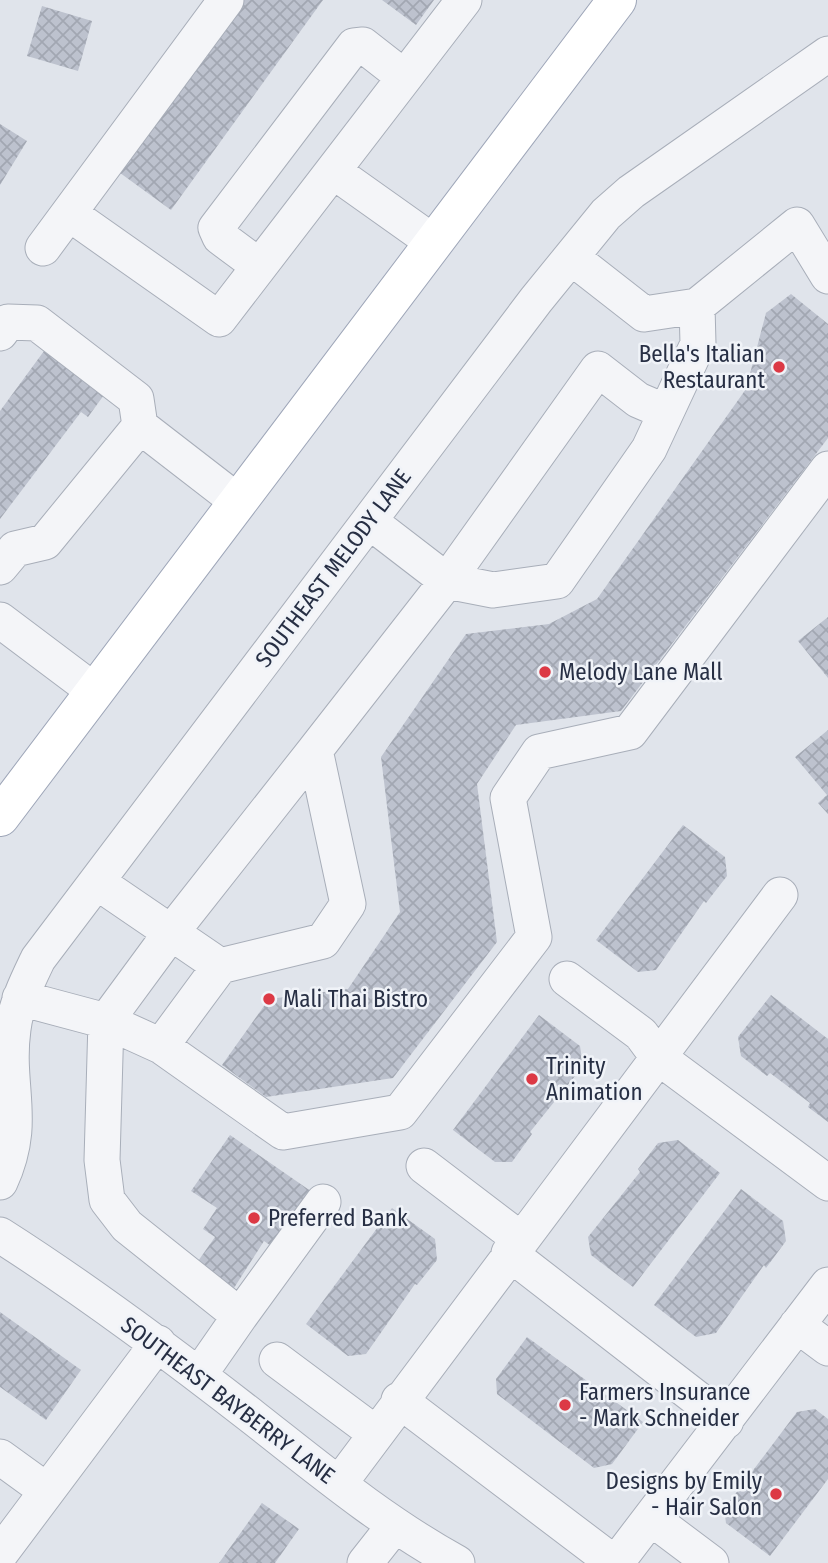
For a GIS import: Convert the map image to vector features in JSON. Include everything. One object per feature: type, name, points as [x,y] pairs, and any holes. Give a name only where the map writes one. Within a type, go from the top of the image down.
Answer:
[{"type":"main road","points":[[0,817],[93,690],[617,0]]},
{"type":"street","points":[[43,248],[226,0]]},
{"type":"street","points":[[70,214],[219,318],[464,0]]},
{"type":"street","points":[[260,266],[220,237],[216,228],[345,56],[354,46],[363,46],[404,77]]},
{"type":"street","name":"SOUTHEAST MELODY LANE","points":[[0,1182],[12,1156],[16,1121],[12,1076],[13,1030],[20,998],[38,958],[606,214],[632,192],[828,54]]},
{"type":"street","points":[[333,171],[433,242]]},
{"type":"street","points":[[571,257],[644,314],[697,306],[797,225],[828,276]]},
{"type":"street","points":[[369,521],[447,580],[493,590],[557,581],[649,449],[698,344],[697,306]]},
{"type":"street","points":[[0,333],[8,322],[37,323],[136,399],[140,426],[237,501]]},
{"type":"street","points":[[240,1315],[128,1226],[107,1200],[102,1160],[106,1021],[170,934],[447,580],[598,369],[638,400],[666,412]]},
{"type":"street","points":[[0,567],[15,548],[45,542],[140,426]]},
{"type":"street","points":[[20,998],[106,1021],[161,1046],[283,1132],[400,1112],[534,937],[508,798],[539,752],[630,732],[828,469]]},
{"type":"street","points":[[0,620],[93,690]]},
{"type":"street","points":[[161,1046],[220,966],[323,941],[348,904],[315,750]]},
{"type":"street","points":[[97,882],[220,966]]},
{"type":"street","points":[[339,1484],[514,1246],[780,895]]},
{"type":"street","points":[[567,979],[641,1034],[658,1057],[828,1183]]},
{"type":"street","points":[[424,1166],[514,1246],[726,1420]]},
{"type":"street","points":[[199,1375],[323,1202]]},
{"type":"street","name":"SOUTHEAST BAYBERRY LANE","points":[[0,1235],[57,1270],[158,1343],[395,1525],[457,1563]]},
{"type":"street","points":[[399,1400],[615,1563],[828,1284]]},
{"type":"street","points":[[797,1325],[828,1348]]},
{"type":"street","points":[[0,1554],[158,1343]]},
{"type":"street","points":[[277,1360],[375,1433]]},
{"type":"street","points":[[0,1457],[47,1491]]},
{"type":"street","points":[[651,1518],[711,1563]]},
{"type":"street","points":[[365,1563],[395,1525]]},
{"type":"building","points":[[239,0],[323,0],[171,210],[116,170]]},
{"type":"building","points":[[382,0],[434,0],[416,25]]},
{"type":"building","points":[[42,6],[92,21],[78,71],[27,56]]},
{"type":"building","points":[[0,124],[27,141],[0,185]]},
{"type":"building","name":"Melody Lane Mall","points":[[791,294],[828,324],[828,438],[621,711],[516,725],[477,784],[497,942],[393,1078],[266,1097],[222,1065],[269,999],[348,989],[400,912],[381,757],[466,634],[549,624],[597,599],[746,389],[766,313]]},
{"type":"building","points":[[44,351],[104,395],[88,417],[81,412],[0,519],[0,411]]},
{"type":"building","points":[[828,617],[828,678],[798,641]]},
{"type":"building","points":[[828,730],[828,814],[818,803],[827,795],[795,757]]},
{"type":"building","points":[[683,825],[725,857],[727,876],[706,903],[704,901],[656,970],[638,972],[596,940]]},
{"type":"building","points":[[771,995],[828,1039],[828,1122],[808,1107],[810,1103],[770,1073],[767,1076],[741,1056],[738,1037]]},
{"type":"building","name":"Trinity Animation","points":[[539,1015],[580,1046],[583,1066],[530,1132],[532,1134],[512,1162],[495,1162],[453,1130]]},
{"type":"building","name":"Preferred Bank","points":[[230,1135],[315,1194],[277,1250],[264,1241],[234,1288],[196,1264],[215,1237],[203,1229],[217,1208],[191,1191]]},
{"type":"building","points":[[678,1140],[720,1173],[633,1287],[591,1255],[588,1237],[640,1172],[638,1169],[658,1143]]},
{"type":"building","points":[[741,1189],[783,1221],[786,1241],[766,1268],[764,1265],[716,1333],[696,1337],[654,1305]]},
{"type":"building","points":[[392,1208],[435,1239],[437,1260],[417,1285],[415,1284],[366,1354],[348,1356],[306,1324]]},
{"type":"building","points":[[0,1312],[81,1370],[46,1420],[0,1387]]},
{"type":"building","name":"Farmers Insurance - Mark Schneider","points":[[527,1337],[643,1422],[612,1464],[594,1468],[497,1394],[496,1379]]},
{"type":"building","name":"Designs by Emily - Hair Salon","points":[[815,1409],[828,1419],[828,1479],[770,1556],[726,1523],[724,1509],[797,1412]]},
{"type":"building","points":[[262,1503],[299,1529],[275,1563],[219,1563]]},
{"type":"place","name":"Bella's Italian Restaurant","points":[[779,367]]},
{"type":"place","name":"Melody Lane Mall","points":[[545,672]]},
{"type":"place","name":"Mali Thai Bistro","points":[[269,999]]},
{"type":"place","name":"Trinity Animation","points":[[532,1079]]},
{"type":"place","name":"Preferred Bank","points":[[254,1218]]},
{"type":"place","name":"Farmers Insurance - Mark Schneider","points":[[565,1405]]},
{"type":"place","name":"Designs by Emily - Hair Salon","points":[[776,1494]]}]
